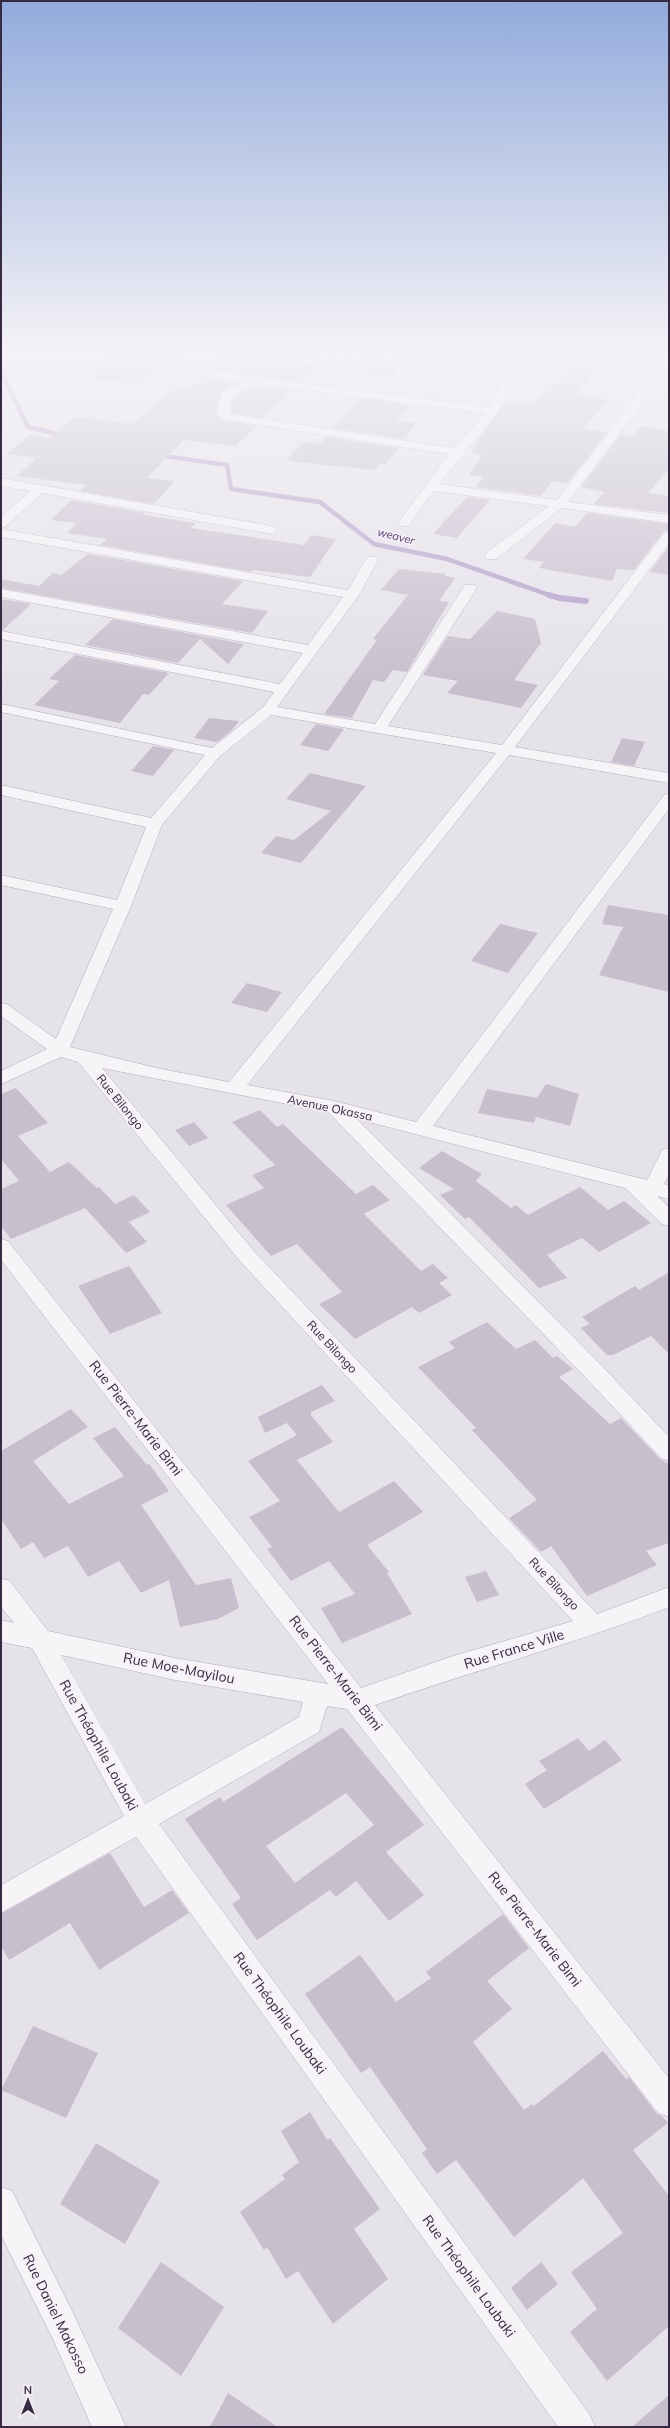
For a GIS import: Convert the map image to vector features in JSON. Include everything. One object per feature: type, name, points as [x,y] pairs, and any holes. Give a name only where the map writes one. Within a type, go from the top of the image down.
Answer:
[{"type":"street","points":[[404,523],[451,460]]},
{"type":"street","points":[[492,556],[561,503],[593,460]]},
{"type":"street","points":[[1,482],[272,530]]},
{"type":"street","points":[[431,487],[561,503],[669,519]]},
{"type":"street","points":[[1,524],[39,489]]},
{"type":"street","points":[[1,533],[352,595]]},
{"type":"street","points":[[234,1088],[505,751],[669,534]]},
{"type":"street","points":[[1,1078],[60,1050],[123,906],[155,824],[215,753],[268,710],[352,595],[372,560]]},
{"type":"street","points":[[379,728],[470,588]]},
{"type":"street","points":[[1,593],[311,650]]},
{"type":"street","points":[[1,635],[283,689]]},
{"type":"street","points":[[1,708],[215,753]]},
{"type":"street","points":[[268,710],[669,778]]},
{"type":"street","points":[[1,790],[155,824]]},
{"type":"street","points":[[421,1130],[669,798]]},
{"type":"street","points":[[1,880],[123,906]]},
{"type":"street","name":"Avenue Okassa","points":[[1,1008],[60,1050],[84,1058],[334,1108],[660,1190]]},
{"type":"street","name":"Rue Bilongo","points":[[84,1058],[246,1255],[593,1626]]},
{"type":"street","points":[[334,1108],[595,1373],[669,1452]]},
{"type":"street","points":[[660,1190],[669,1156]]},
{"type":"street","points":[[632,1183],[669,1219]]},
{"type":"street","name":"Rue Pierre-Marie Bimi","points":[[1,1246],[358,1700],[669,2102]]},
{"type":"street","name":"Rue Théophile Loubaki","points":[[1,1588],[39,1638],[141,1822],[578,2427]]},
{"type":"street","name":"Rue France Ville","points":[[358,1700],[453,1667],[593,1626],[669,1597]]},
{"type":"street","name":"Rue Moe-Mayilou","points":[[1,1631],[175,1668],[358,1700]]},
{"type":"street","points":[[1,1900],[141,1822],[310,1724],[318,1693]]},
{"type":"street","name":"Rue Daniel Makosso","points":[[1,2202],[63,2326],[108,2427]]},
{"type":"building","points":[[34,460],[164,460],[147,478],[175,481],[154,504],[80,491],[86,485],[17,476]]},
{"type":"building","points":[[389,460],[386,464],[380,463],[376,470],[286,461]]},
{"type":"building","points":[[479,460],[585,460],[567,484],[552,481],[541,496],[475,487],[484,477],[469,475]]},
{"type":"building","points":[[601,460],[669,460],[669,469],[648,493],[669,496],[669,513],[594,504],[604,492],[581,487]]},
{"type":"building","points":[[467,497],[490,500],[457,538],[433,534]]},
{"type":"building","points":[[71,500],[145,513],[143,515],[196,523],[191,528],[304,545],[311,535],[336,539],[310,577],[253,570],[252,572],[100,545],[107,539],[67,533],[77,523],[51,520]]},
{"type":"building","points":[[587,513],[669,524],[669,530],[664,531],[634,570],[617,569],[612,581],[539,568],[544,562],[523,559],[555,523],[575,527]]},
{"type":"building","points":[[669,546],[669,575],[650,572]]},
{"type":"building","points":[[88,554],[243,581],[222,604],[268,611],[252,633],[1,588],[1,579],[39,586],[53,573],[61,575]]},
{"type":"building","points":[[399,569],[446,574],[445,576],[455,578],[439,601],[449,602],[407,672],[393,670],[384,682],[373,680],[352,718],[324,714],[377,640],[373,639],[408,595],[381,590]]},
{"type":"building","points":[[1,599],[31,604],[3,630],[1,630]]},
{"type":"building","points":[[497,611],[535,619],[541,643],[514,680],[538,685],[521,708],[447,693],[458,681],[423,675],[448,636],[470,639]]},
{"type":"building","points":[[113,619],[244,644],[228,664],[200,639],[178,663],[85,645]]},
{"type":"building","points":[[75,655],[169,673],[149,695],[143,694],[120,723],[34,705],[59,681],[49,679]]},
{"type":"building","points":[[209,718],[239,721],[232,730],[217,742],[194,738]]},
{"type":"building","points":[[316,724],[344,729],[328,751],[300,745]]},
{"type":"building","points":[[622,738],[645,742],[634,766],[611,762]]},
{"type":"building","points":[[153,746],[174,750],[153,776],[131,771]]},
{"type":"building","points":[[310,773],[366,786],[301,863],[261,853],[276,836],[294,840],[331,811],[286,799]]},
{"type":"building","points":[[608,905],[669,915],[669,992],[599,975],[623,927],[602,924]]},
{"type":"building","points":[[500,924],[538,933],[508,973],[471,961]]},
{"type":"building","points":[[247,983],[282,992],[267,1012],[231,1003]]},
{"type":"building","points":[[546,1084],[579,1094],[570,1126],[536,1117],[534,1123],[478,1113],[487,1089],[537,1098]]},
{"type":"building","points":[[16,1088],[48,1123],[18,1136],[50,1172],[69,1162],[97,1188],[99,1187],[115,1204],[134,1195],[150,1212],[129,1222],[147,1242],[126,1253],[85,1208],[11,1239],[1,1226],[1,1189],[19,1181],[1,1159],[1,1094]]},
{"type":"building","points":[[260,1110],[277,1127],[283,1124],[356,1194],[373,1185],[390,1200],[364,1214],[421,1271],[433,1264],[448,1278],[439,1283],[452,1295],[419,1313],[412,1307],[355,1339],[319,1304],[342,1292],[297,1244],[271,1256],[226,1205],[264,1188],[252,1175],[275,1165],[232,1122]]},
{"type":"building","points":[[194,1122],[208,1138],[189,1146],[175,1130]]},
{"type":"building","points":[[442,1151],[482,1174],[476,1181],[511,1208],[516,1205],[528,1215],[580,1187],[608,1210],[624,1201],[651,1223],[599,1252],[582,1238],[547,1255],[567,1278],[539,1288],[469,1217],[465,1219],[440,1195],[454,1189],[419,1168]]},
{"type":"building","points":[[129,1266],[162,1313],[110,1334],[78,1286]]},
{"type":"building","points":[[669,1272],[669,1354],[651,1336],[613,1355],[607,1355],[581,1328],[590,1324],[582,1317],[635,1286],[639,1290]]},
{"type":"building","points":[[487,1322],[516,1349],[535,1340],[553,1358],[557,1356],[573,1369],[559,1377],[610,1424],[621,1418],[660,1459],[669,1464],[669,1543],[646,1551],[657,1565],[587,1596],[551,1546],[541,1552],[509,1518],[537,1500],[472,1430],[476,1428],[418,1367],[455,1348],[449,1342]]},
{"type":"building","points":[[322,1385],[335,1401],[311,1412],[311,1415],[333,1442],[297,1460],[339,1512],[394,1481],[423,1512],[367,1545],[389,1572],[387,1573],[412,1614],[342,1643],[321,1608],[355,1594],[329,1561],[291,1581],[267,1549],[272,1547],[249,1517],[280,1501],[248,1461],[297,1435],[287,1423],[265,1433],[258,1417]]},
{"type":"building","points":[[71,1409],[88,1427],[33,1461],[69,1504],[124,1476],[93,1438],[115,1427],[147,1465],[149,1464],[169,1491],[141,1505],[196,1585],[231,1578],[239,1608],[218,1619],[180,1627],[169,1580],[141,1593],[119,1561],[88,1577],[68,1546],[44,1558],[33,1542],[21,1549],[1,1519],[1,1451]]},
{"type":"building","points":[[486,1571],[499,1595],[477,1602],[465,1577]]},
{"type":"building","points":[[342,1727],[424,1825],[386,1852],[424,1895],[389,1921],[356,1881],[336,1897],[330,1890],[257,1940],[232,1904],[241,1898],[185,1819],[220,1797],[223,1802]],"holes":[[[346,1793],[374,1825],[295,1883],[266,1846]]]},
{"type":"building","points":[[578,1738],[589,1751],[605,1740],[622,1760],[544,1809],[525,1784],[547,1770],[539,1761]]},
{"type":"building","points":[[110,1853],[144,1907],[172,1890],[189,1913],[99,1970],[70,1923],[9,1960],[1,1946],[1,1914]]},
{"type":"building","points":[[503,1914],[529,1948],[487,1981],[512,2009],[473,2042],[524,2110],[532,2104],[534,2106],[603,2051],[626,2079],[629,2077],[657,2114],[662,2116],[668,2123],[633,2150],[669,2196],[669,2326],[607,2381],[570,2332],[597,2309],[571,2272],[623,2233],[583,2178],[514,2237],[456,2160],[437,2174],[422,2153],[427,2149],[370,2067],[361,2073],[305,1994],[360,1955],[396,2002],[431,1978],[426,1972]]},
{"type":"building","points":[[33,2026],[98,2053],[66,2118],[1,2090]]},
{"type":"building","points":[[310,2112],[327,2140],[330,2138],[380,2209],[354,2229],[388,2279],[333,2324],[298,2271],[286,2279],[267,2247],[264,2250],[240,2212],[285,2179],[282,2175],[299,2162],[281,2131]]},
{"type":"building","points":[[96,2143],[160,2181],[125,2244],[60,2204]]},
{"type":"building","points":[[161,2262],[224,2307],[181,2376],[118,2328]]},
{"type":"building","points":[[541,2262],[558,2284],[527,2310],[511,2288]]},
{"type":"building","points":[[228,2393],[278,2427],[210,2427]]},
{"type":"building","points":[[669,2395],[669,2427],[632,2427]]},
{"type":"waterway","name":"weaver","points":[[194,460],[227,465],[231,489],[320,502],[374,544],[447,559],[550,595]]},
{"type":"waterway","name":"weaver","points":[[550,595],[559,598],[586,601]]}]
